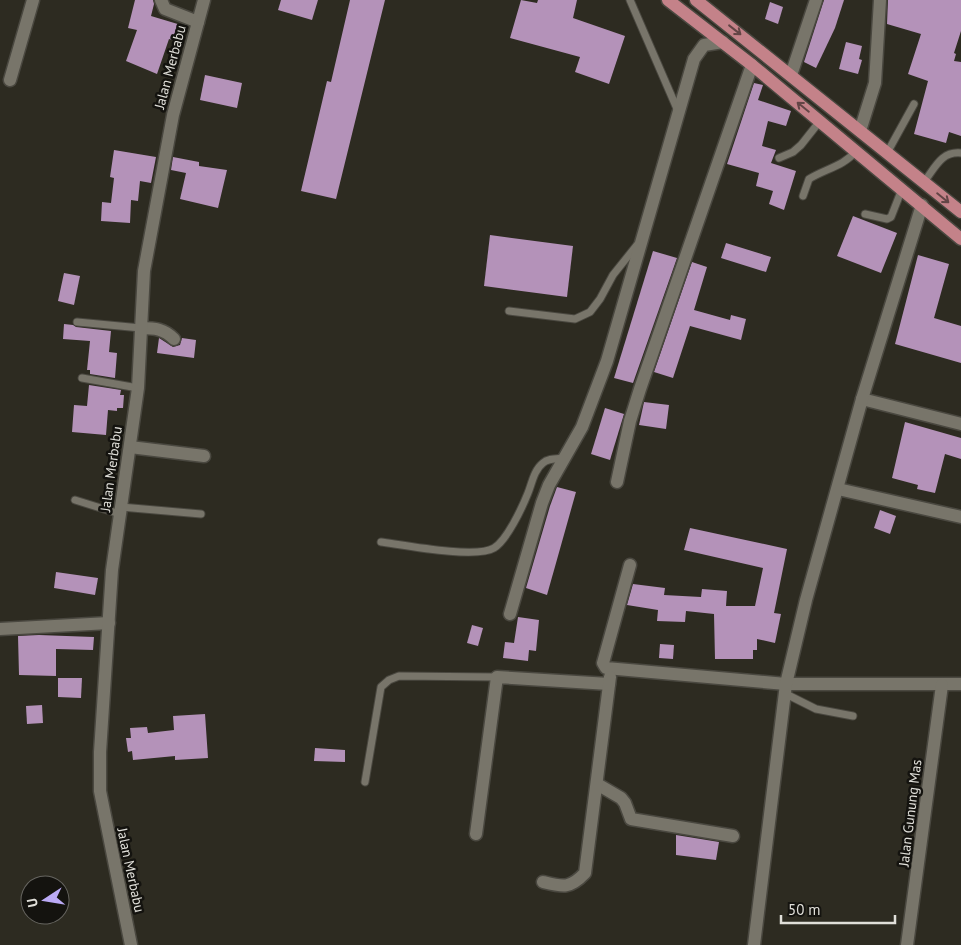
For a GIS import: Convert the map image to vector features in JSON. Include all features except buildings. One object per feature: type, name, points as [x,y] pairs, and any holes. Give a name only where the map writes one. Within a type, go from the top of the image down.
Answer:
[{"type":"main road","points":[[668,0],[752,65],[961,239]]},
{"type":"main road","points":[[696,0],[961,212]]},
{"type":"main road","points":[[890,179],[901,164]]},
{"type":"street","points":[[10,80],[33,0]]},
{"type":"street","points":[[161,0],[165,9],[198,22]]},
{"type":"street","name":"Jalan Merbabu","points":[[131,945],[100,791],[100,762],[112,570],[138,388],[144,271],[167,139],[204,0]]},
{"type":"street","points":[[791,76],[816,0]]},
{"type":"street","points":[[860,131],[875,83],[880,0]]},
{"type":"street","points":[[510,614],[542,503],[549,485],[582,426],[607,361],[640,241],[694,59],[704,45],[723,42]]},
{"type":"street","points":[[617,482],[630,421],[640,389],[752,65]]},
{"type":"street","points":[[754,945],[785,688],[806,600],[862,399],[922,205]]},
{"type":"street","points":[[141,328],[154,328],[166,332],[174,340]]},
{"type":"street","points":[[862,399],[961,424]]},
{"type":"street","points":[[130,447],[204,456]]},
{"type":"street","points":[[838,489],[961,517]]},
{"type":"street","points":[[630,565],[602,662],[604,667],[611,670],[785,688],[961,684]]},
{"type":"street","points":[[0,629],[109,623]]},
{"type":"street","points":[[543,882],[559,886],[568,885],[576,882],[585,874],[611,670]]},
{"type":"street","points":[[476,834],[498,677],[609,684]]},
{"type":"street","name":"Jalan Gunung Mas","points":[[907,945],[942,685]]},
{"type":"street","points":[[597,784],[621,798],[625,803],[630,818],[733,836]]},
{"type":"lane","points":[[630,0],[678,111]]},
{"type":"lane","points":[[887,153],[914,104]]},
{"type":"lane","points":[[778,158],[797,149],[820,121]]},
{"type":"lane","points":[[803,196],[809,179],[841,164],[856,151]]},
{"type":"lane","points":[[924,182],[945,154],[961,153]]},
{"type":"lane","points":[[865,214],[887,219],[892,217],[902,189]]},
{"type":"lane","points":[[508,311],[575,319],[590,312],[613,276],[640,241]]},
{"type":"lane","points":[[77,322],[141,328]]},
{"type":"lane","points":[[82,378],[138,388]]},
{"type":"lane","points":[[380,542],[455,552],[475,552],[493,549],[504,539],[527,496],[535,473],[543,462],[551,459],[565,458]]},
{"type":"lane","points":[[75,500],[120,510],[201,514]]},
{"type":"lane","points":[[364,782],[381,687],[389,680],[399,676],[498,677]]},
{"type":"lane","points":[[785,688],[816,710],[853,716]]}]
